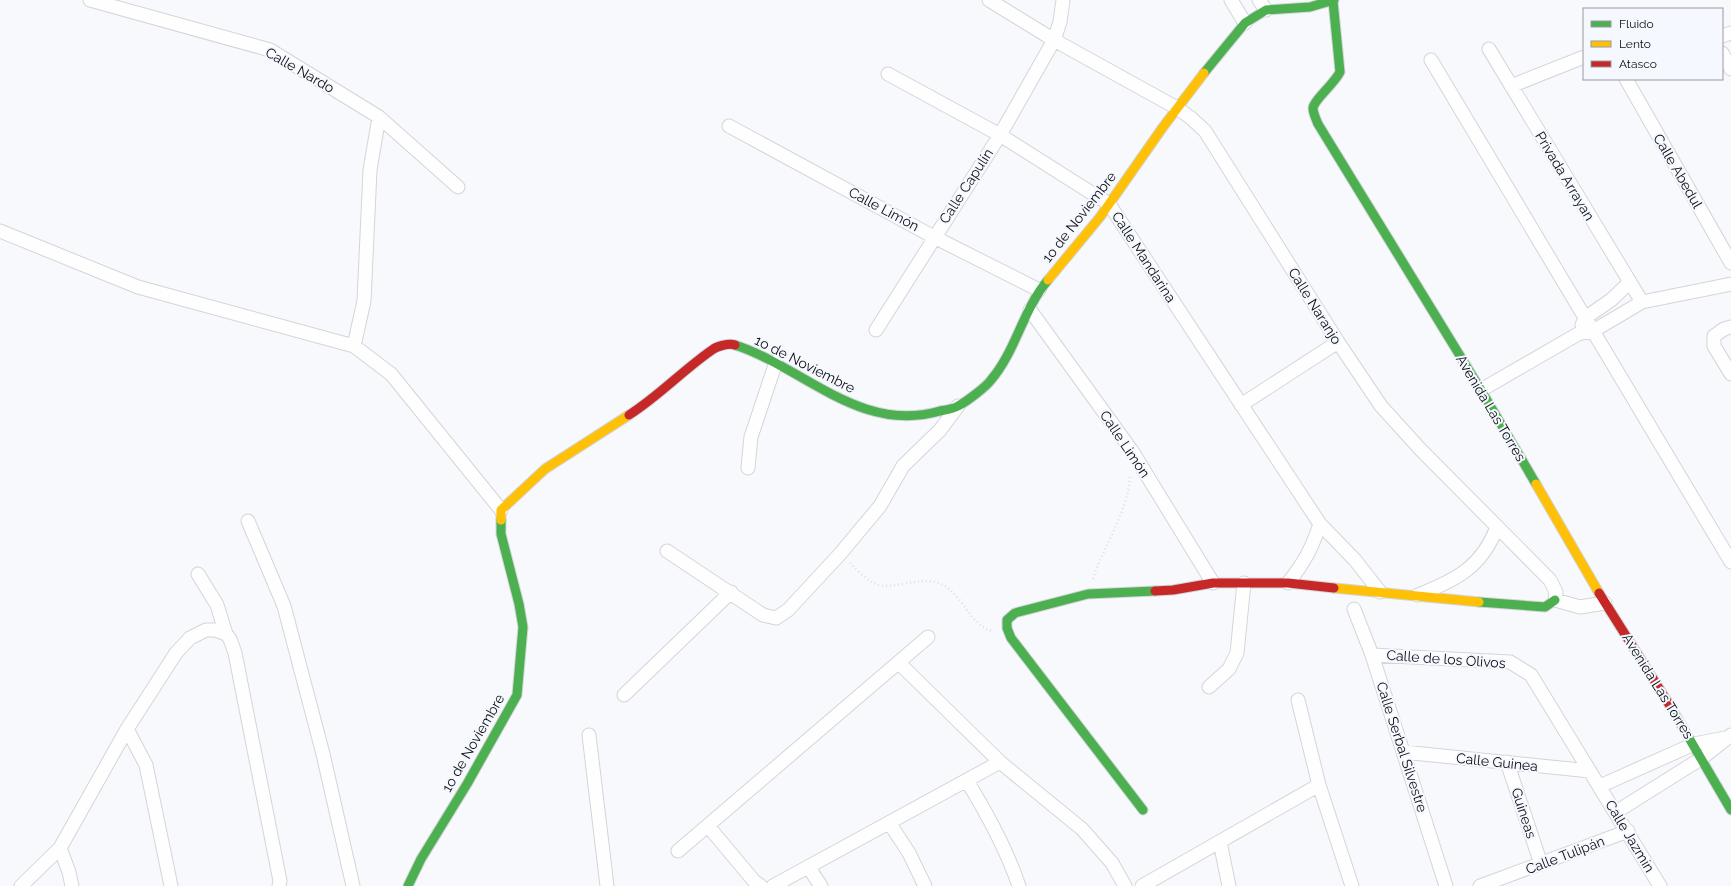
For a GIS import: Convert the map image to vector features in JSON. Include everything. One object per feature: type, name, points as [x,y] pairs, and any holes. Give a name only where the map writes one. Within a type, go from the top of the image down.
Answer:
[{"type":"street","name":"Calle Nardo","points":[[90,0],[270,50],[379,116],[458,187]]},
{"type":"street","name":"Calle Naranjo","points":[[989,0],[1054,40],[1178,108],[1204,131],[1338,342],[1381,406],[1550,580],[1556,592],[1555,600]]},
{"type":"street","points":[[1054,40],[1060,22],[1063,0]]},
{"type":"street","points":[[1231,0],[1245,23]]},
{"type":"street","name":"1o de Noviembre","points":[[408,886],[421,859],[467,784],[517,695],[523,627],[519,604],[500,534],[501,510],[545,469],[646,404],[713,349],[731,344],[753,351],[776,362],[830,395],[868,410],[896,416],[926,415],[958,406],[991,381],[1006,358],[1039,290],[1109,204],[1224,46],[1245,23],[1263,5],[1310,7],[1333,0]]},
{"type":"street","name":"Avenida Las Torres","points":[[1333,0],[1340,72],[1335,82],[1315,102],[1313,110],[1318,124],[1481,390],[1605,603],[1694,744],[1731,810]]},
{"type":"street","name":"Calle Capulín","points":[[876,330],[1000,135],[1054,40]]},
{"type":"street","name":"Privada Arrayan","points":[[1489,49],[1642,302]]},
{"type":"street","points":[[1723,55],[1731,69]]},
{"type":"street","points":[[1511,86],[1583,57]]},
{"type":"street","points":[[1431,60],[1731,562]]},
{"type":"street","name":"Calle Mandarina","points":[[888,74],[1000,135],[1109,204],[1320,524],[1380,592]]},
{"type":"street","name":"Calle Abedul","points":[[1627,80],[1731,263]]},
{"type":"street","points":[[354,346],[364,302],[370,170],[379,116]]},
{"type":"street","name":"Calle Limón","points":[[729,126],[934,237],[1039,290]]},
{"type":"street","points":[[0,231],[138,287],[354,346],[391,374],[501,510]]},
{"type":"street","points":[[1578,334],[1585,318],[1611,300],[1630,282]]},
{"type":"street","points":[[1481,390],[1578,334],[1593,331],[1642,302],[1731,284]]},
{"type":"street","name":"Calle Limón","points":[[1030,310],[1132,451],[1213,583]]},
{"type":"street","points":[[1731,327],[1724,329],[1714,336],[1714,346],[1731,374]]},
{"type":"street","points":[[1241,405],[1338,342]]},
{"type":"street","points":[[748,468],[751,437],[776,362]]},
{"type":"street","points":[[667,551],[763,615],[776,618],[788,610],[840,554],[880,506],[903,466],[940,430],[958,406]]},
{"type":"street","points":[[248,521],[284,606],[323,754],[352,886]]},
{"type":"street","points":[[1288,583],[1302,566],[1312,550],[1320,524]]},
{"type":"street","points":[[1414,596],[1438,587],[1468,570],[1482,557],[1492,541],[1497,527]]},
{"type":"street","points":[[198,574],[217,605],[226,634],[230,639],[235,652],[280,881],[279,886]]},
{"type":"street","points":[[1143,810],[1011,638],[1007,620],[1015,613],[1088,594],[1173,590],[1213,583],[1288,583],[1535,607],[1545,607],[1555,600],[1580,607],[1605,603]]},
{"type":"street","points":[[1209,687],[1228,669],[1237,653],[1244,583]]},
{"type":"street","points":[[624,695],[730,592]]},
{"type":"street","name":"Calle Serbal Silvestre","points":[[1354,609],[1372,654],[1446,886]]},
{"type":"street","points":[[21,886],[60,848],[127,729],[176,654],[190,638],[206,630],[215,630],[226,634]]},
{"type":"street","points":[[678,851],[928,637]]},
{"type":"street","name":"Calle de los Olivos","points":[[1372,654],[1510,662],[1531,675],[1600,786]]},
{"type":"street","points":[[899,663],[1000,762],[1082,828],[1112,863],[1125,886]]},
{"type":"street","points":[[1298,700],[1319,785],[1352,886]]},
{"type":"street","points":[[127,729],[146,765],[171,886]]},
{"type":"street","points":[[589,735],[607,886]]},
{"type":"street","points":[[1600,786],[1694,744],[1729,736]]},
{"type":"street","points":[[1616,812],[1702,758],[1729,736]]},
{"type":"street","name":"Calle Guinea","points":[[1403,752],[1590,771]]},
{"type":"street","points":[[773,886],[890,824],[1000,762]]},
{"type":"street","name":"Guineas","points":[[1507,762],[1541,864]]},
{"type":"street","points":[[967,781],[991,821],[1011,864],[1019,886]]},
{"type":"street","points":[[1142,886],[1319,785]]},
{"type":"street","name":"Calle Jazmín","points":[[1600,786],[1660,886]]},
{"type":"street","points":[[890,824],[909,852],[925,886]]},
{"type":"street","points":[[708,826],[754,881],[761,886]]},
{"type":"street","name":"Calle Tulipán","points":[[1480,886],[1628,831]]},
{"type":"street","points":[[1220,842],[1229,886]]},
{"type":"street","points":[[60,848],[70,872],[72,886]]},
{"type":"street","points":[[809,868],[821,886]]},
{"type":"path","points":[[1088,594],[1098,563],[1117,526],[1130,485],[1132,451]]},
{"type":"path","points":[[840,554],[866,578],[876,585],[897,585],[925,580],[940,584],[955,595],[982,627],[990,631],[1009,632]]},
{"type":"traffic: fast","points":[[1204,73],[1245,23],[1266,10],[1310,7],[1334,0]]},
{"type":"traffic: fast","points":[[1333,1],[1340,72],[1314,105],[1313,108],[1318,124],[1481,390],[1536,484]]},
{"type":"traffic: fast","points":[[735,345],[761,355],[834,395],[858,406],[884,414],[911,416],[947,410],[966,401],[988,383],[1000,369],[1039,291],[1048,280]]},
{"type":"traffic: fast","points":[[408,886],[421,859],[467,784],[517,695],[523,627],[519,604],[501,534],[501,520]]},
{"type":"traffic: fast","points":[[1143,810],[1011,638],[1007,628],[1007,620],[1015,613],[1088,594],[1155,591]]},
{"type":"traffic: fast","points":[[1479,602],[1545,607],[1555,600]]},
{"type":"traffic: fast","points":[[1672,709],[1731,810]]},
{"type":"traffic: slow","points":[[1048,280],[1100,217],[1163,127],[1204,73]]},
{"type":"traffic: slow","points":[[501,520],[501,510],[545,469],[629,415]]},
{"type":"traffic: slow","points":[[1536,484],[1599,593]]},
{"type":"traffic: slow","points":[[1334,588],[1479,602]]},
{"type":"traffic: jam","points":[[629,415],[651,400],[691,366],[714,349],[720,346],[735,345]]},
{"type":"traffic: jam","points":[[1155,591],[1173,590],[1213,583],[1288,583],[1334,588]]},
{"type":"traffic: jam","points":[[1599,593],[1672,709]]}]
